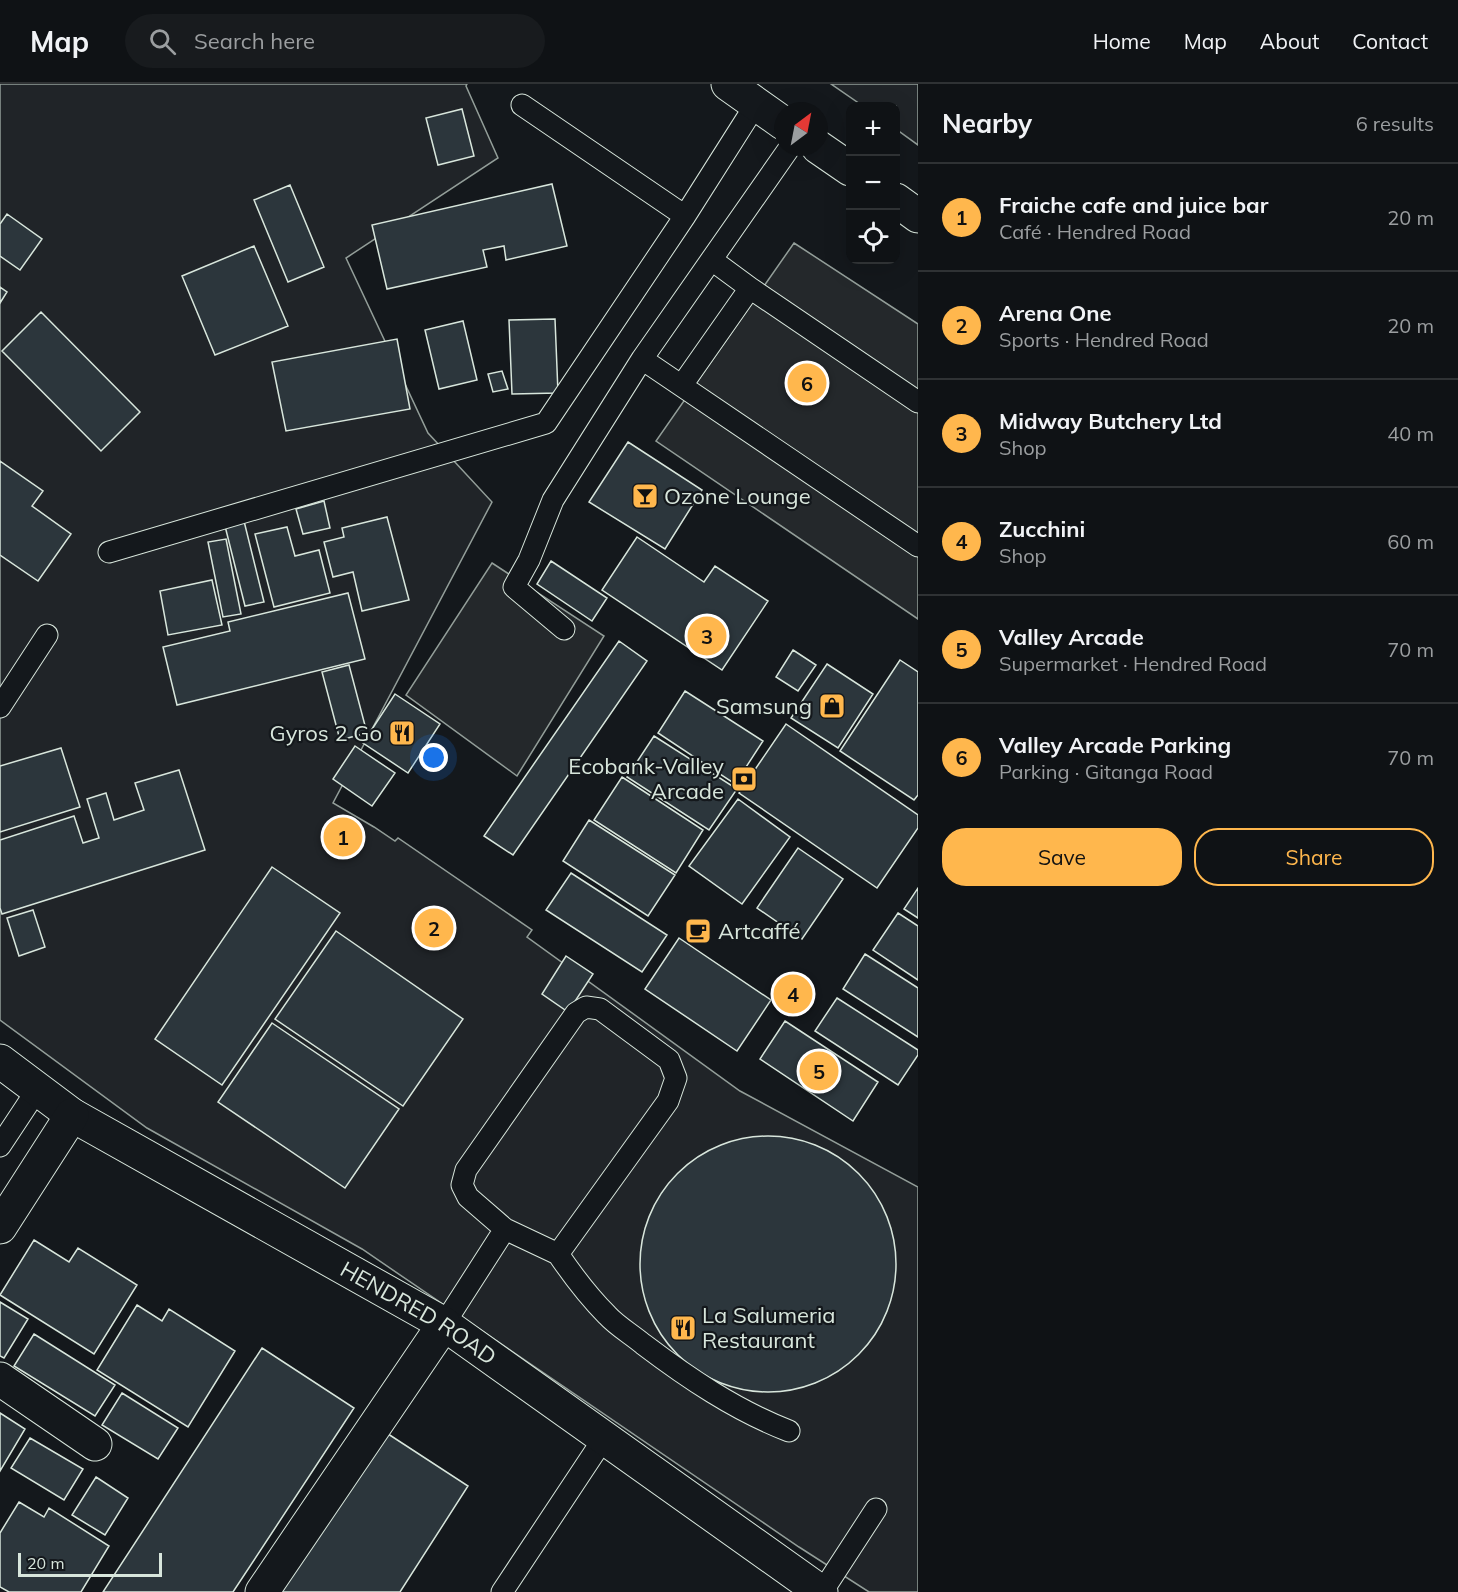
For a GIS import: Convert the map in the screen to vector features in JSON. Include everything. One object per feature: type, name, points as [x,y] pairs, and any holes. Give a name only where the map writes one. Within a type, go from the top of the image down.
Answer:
[{"type":"street","points":[[728,84],[774,117]]},
{"type":"street","points":[[828,154],[846,166]]},
{"type":"street","points":[[900,203],[918,216]]},
{"type":"street","name":"HENDRED ROAD","points":[[0,1061],[72,1115],[444,1324],[822,1592]]},
{"type":"street","points":[[0,1227],[72,1115]]},
{"type":"street","points":[[262,1592],[444,1324]]},
{"type":"street","points":[[0,1379],[95,1443]]},
{"type":"lane","points":[[109,552],[546,423],[685,216],[756,104]]},
{"type":"lane","points":[[522,105],[685,216]]},
{"type":"lane","points":[[564,630],[514,587],[529,560],[553,500],[642,359],[784,156]]},
{"type":"lane","points":[[712,260],[918,402]]},
{"type":"lane","points":[[682,385],[750,288]]},
{"type":"lane","points":[[642,359],[918,546]]},
{"type":"lane","points":[[0,707],[47,635]]},
{"type":"lane","points":[[558,1254],[668,1101],[676,1078],[669,1060],[600,1009],[586,1007],[576,1013],[466,1170],[462,1185],[468,1197],[505,1229],[558,1254],[580,1287],[609,1317],[652,1351],[719,1397],[762,1420],[789,1431]]},
{"type":"lane","points":[[0,1146],[37,1090]]},
{"type":"lane","points":[[444,1324],[505,1229]]},
{"type":"lane","points":[[502,1592],[604,1438]]},
{"type":"lane","points":[[822,1592],[876,1509]]},
{"type":"shaded area","points":[[0,84],[467,84],[498,158],[346,258],[428,433],[492,502],[333,803],[395,841],[398,838],[532,930],[527,937],[740,1091],[918,1187],[918,1592],[869,1592],[799,1547],[362,1249],[147,1128],[0,1020]]},
{"type":"shaded area","points":[[831,84],[918,84],[918,145],[900,132],[900,102],[857,102]]},
{"type":"shaded area","points":[[794,243],[918,324],[918,619],[656,441]]},
{"type":"shaded area","points":[[492,563],[604,636],[517,776],[406,695]]},
{"type":"building","points":[[462,109],[474,156],[438,165],[426,118]]},
{"type":"building","points":[[552,184],[567,246],[506,260],[504,246],[483,250],[487,267],[387,289],[372,225]]},
{"type":"building","points":[[290,185],[324,267],[288,282],[254,200]]},
{"type":"building","points":[[7,214],[42,239],[20,270],[0,256],[0,224]]},
{"type":"building","points":[[254,246],[288,326],[215,355],[182,276]]},
{"type":"building","points":[[0,287],[7,292],[0,303]]},
{"type":"building","points":[[41,312],[140,412],[101,451],[2,351]]},
{"type":"building","points":[[555,319],[558,393],[512,394],[509,320]]},
{"type":"building","points":[[463,321],[477,380],[439,389],[425,330]]},
{"type":"building","points":[[397,339],[410,409],[286,431],[272,362]]},
{"type":"building","points":[[502,371],[508,389],[493,392],[488,374]]},
{"type":"building","name":"Ozone Lounge","points":[[628,442],[702,490],[665,549],[589,502]]},
{"type":"building","points":[[0,461],[43,491],[32,506],[71,534],[38,581],[0,555]]},
{"type":"building","points":[[324,501],[330,528],[303,534],[296,509]]},
{"type":"building","points":[[243,517],[264,602],[245,606],[224,522]]},
{"type":"building","points":[[387,517],[409,600],[362,611],[353,572],[333,577],[324,542],[344,537],[342,528]]},
{"type":"building","points":[[287,527],[295,556],[319,550],[330,593],[274,607],[255,534]]},
{"type":"building","points":[[637,537],[704,582],[715,566],[768,601],[722,670],[602,590]]},
{"type":"building","points":[[226,539],[241,614],[223,617],[208,542]]},
{"type":"building","points":[[551,561],[607,598],[592,621],[537,584]]},
{"type":"building","points":[[212,580],[222,625],[168,635],[160,591]]},
{"type":"building","points":[[348,593],[365,659],[177,705],[163,647],[230,631],[228,622]]},
{"type":"building","points":[[619,641],[647,661],[513,855],[484,836]]},
{"type":"building","points":[[793,650],[816,665],[798,691],[776,677]]},
{"type":"building","points":[[900,660],[918,672],[918,795],[914,800],[840,751]]},
{"type":"building","name":"Samsung","points":[[827,664],[873,694],[838,748],[791,718]]},
{"type":"building","points":[[349,665],[367,733],[340,740],[322,672]]},
{"type":"building","points":[[685,691],[763,741],[735,784],[658,733]]},
{"type":"building","name":"Gyros 2 Go","points":[[395,694],[440,724],[408,773],[363,743]]},
{"type":"building","points":[[786,724],[918,815],[918,828],[877,888],[739,793]]},
{"type":"building","points":[[654,736],[737,789],[709,830],[627,777]]},
{"type":"building","points":[[355,746],[395,773],[372,806],[333,779]]},
{"type":"building","points":[[61,748],[80,807],[0,832],[0,766]]},
{"type":"building","points":[[179,770],[205,850],[2,914],[0,908],[0,840],[74,816],[83,843],[99,838],[87,799],[106,793],[114,820],[144,810],[135,783]]},
{"type":"building","points":[[622,777],[703,830],[676,873],[594,820]]},
{"type":"building","points":[[738,799],[790,837],[742,904],[689,866]]},
{"type":"building","points":[[589,820],[675,875],[648,916],[563,861]]},
{"type":"building","points":[[798,848],[843,879],[802,939],[757,908]]},
{"type":"building","points":[[272,867],[340,913],[222,1085],[155,1039]]},
{"type":"building","points":[[571,873],[667,935],[642,972],[546,910]]},
{"type":"building","points":[[918,888],[918,918],[904,909]]},
{"type":"building","points":[[33,910],[45,947],[19,956],[7,918]]},
{"type":"building","points":[[898,913],[918,926],[918,980],[873,950]]},
{"type":"building","points":[[336,931],[463,1019],[403,1106],[275,1019]]},
{"type":"building","points":[[679,938],[771,1000],[737,1051],[645,989]]},
{"type":"building","points":[[865,954],[918,988],[918,1037],[843,989]]},
{"type":"building","points":[[566,956],[593,974],[568,1012],[542,994]]},
{"type":"building","points":[[837,998],[918,1050],[918,1055],[898,1085],[815,1031]]},
{"type":"building","points":[[785,1021],[878,1082],[853,1121],[760,1059]]},
{"type":"building","points":[[272,1023],[399,1109],[345,1188],[218,1102]]},
{"type":"building","points":[[755,1136],[781,1136],[805,1141],[828,1151],[859,1173],[875,1193],[891,1227],[896,1264],[891,1301],[875,1335],[859,1355],[839,1371],[805,1387],[781,1392],[755,1392],[731,1387],[708,1377],[677,1355],[661,1335],[645,1301],[640,1277],[640,1251],[645,1227],[655,1204],[677,1173],[697,1157],[731,1141]]},
{"type":"building","points":[[34,1240],[69,1262],[78,1248],[137,1285],[94,1354],[0,1295]]},
{"type":"building","points":[[0,1302],[28,1319],[4,1358],[0,1356]]},
{"type":"building","points":[[137,1305],[162,1321],[169,1309],[235,1351],[188,1427],[97,1370]]},
{"type":"building","points":[[34,1334],[115,1385],[95,1416],[14,1366]]},
{"type":"building","points":[[262,1348],[354,1408],[233,1592],[103,1592]]},
{"type":"building","points":[[122,1393],[178,1428],[158,1459],[102,1425]]},
{"type":"building","points":[[0,1413],[25,1429],[0,1471]]},
{"type":"building","points":[[382,1430],[468,1486],[400,1592],[277,1592]]},
{"type":"building","points":[[30,1438],[83,1469],[64,1500],[11,1468]]},
{"type":"building","points":[[96,1477],[128,1498],[105,1535],[72,1515]]},
{"type":"building","points":[[19,1502],[44,1517],[49,1508],[109,1546],[81,1592],[9,1592],[0,1587],[0,1533]]},
{"type":"place","name":"Valley Arcade Parking","points":[[807,383]]},
{"type":"place","name":"Ozone Lounge","points":[[645,496]]},
{"type":"place","name":"Midway Butchery Ltd","points":[[707,636]]},
{"type":"place","name":"Samsung","points":[[832,706]]},
{"type":"place","name":"Gyros 2 Go","points":[[402,733]]},
{"type":"place","name":"Ecobank-Valley Arcade","points":[[744,779]]},
{"type":"place","name":"Fraiche cafe and juice bar","points":[[343,837]]},
{"type":"place","name":"Arena One","points":[[434,928]]},
{"type":"place","name":"Artcaffé","points":[[698,931]]},
{"type":"place","name":"Zucchini","points":[[793,994]]},
{"type":"place","name":"Valley Arcade","points":[[819,1071]]},
{"type":"place","name":"La Salumeria Restaurant","points":[[683,1328]]}]
